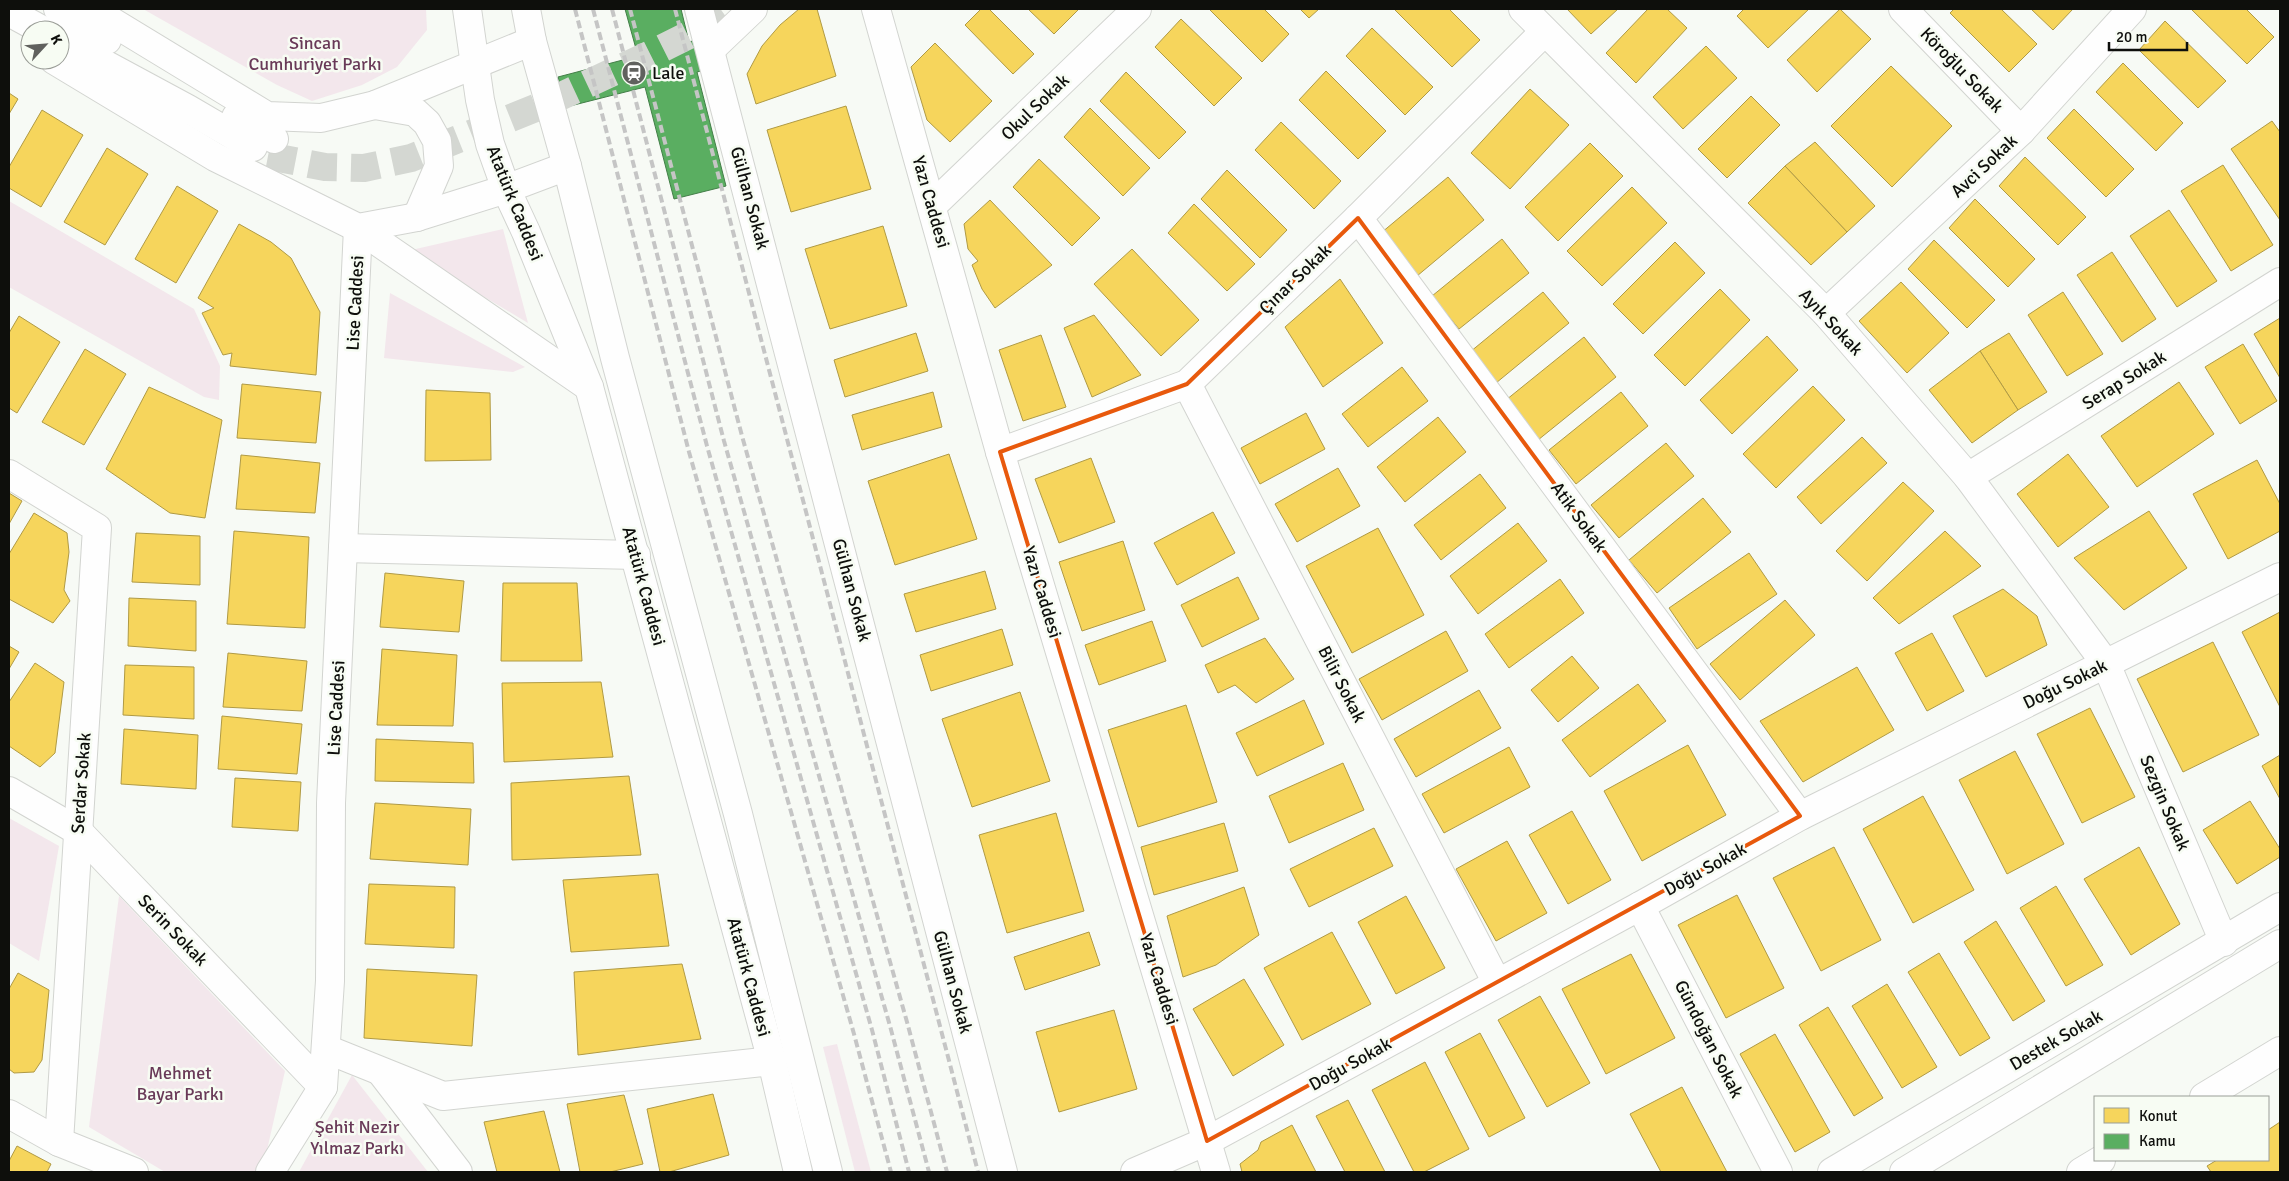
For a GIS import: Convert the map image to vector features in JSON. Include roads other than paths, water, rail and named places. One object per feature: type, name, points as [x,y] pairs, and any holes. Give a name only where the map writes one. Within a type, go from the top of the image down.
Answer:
[{"type":"street","points":[[58,9],[271,147],[188,109],[70,45]]},
{"type":"street","points":[[91,9],[267,116],[322,118],[375,105],[532,41],[526,9]]},
{"type":"street","name":"Atatürk Caddesi","points":[[467,9],[480,100],[490,144],[506,189],[526,232],[589,387],[636,554],[772,1061],[798,1172]]},
{"type":"street","name":"Gülhan Sokak","points":[[699,9],[1003,1172]]},
{"type":"street","points":[[711,49],[753,9]]},
{"type":"street","name":"Yazı Caddesi","points":[[876,9],[1000,452],[1216,1172]]},
{"type":"street","name":"Okul Sokak","points":[[932,206],[1137,9]]},
{"type":"street","name":"Ayık Sokak","points":[[1523,9],[1826,313],[1968,477],[2106,664]]},
{"type":"street","name":"Köroğlu Sokak","points":[[1903,9],[2021,131]]},
{"type":"street","name":"Avci Sokak","points":[[1826,313],[2021,131],[2132,9]]},
{"type":"street","points":[[9,12],[24,20]]},
{"type":"street","name":"Çınar Sokak","points":[[1000,452],[1187,384],[1358,218],[1544,32]]},
{"type":"street","points":[[9,33],[20,40]]},
{"type":"street","name":"Atatürk Caddesi","points":[[532,41],[567,166],[614,358],[738,814],[828,1172]]},
{"type":"street","points":[[70,70],[215,157],[358,228],[589,387]]},
{"type":"street","points":[[375,105],[415,112],[427,123],[437,141],[439,166],[417,218]]},
{"type":"street","points":[[358,228],[417,218],[506,189],[567,166]]},
{"type":"street","name":"Atik Sokak","points":[[1358,218],[1800,816]]},
{"type":"street","name":"Lise Caddesi","points":[[270,1172],[324,1087],[330,981],[331,803],[358,228]]},
{"type":"street","name":"Serap Sokak","points":[[1968,477],[2280,282]]},
{"type":"street","name":"Bilir Sokak","points":[[1187,384],[1497,983]]},
{"type":"street","name":"Serdar Sokak","points":[[9,474],[97,528],[59,1142]]},
{"type":"street","points":[[343,548],[636,554]]},
{"type":"street","name":"Doğu Sokak","points":[[1135,1172],[1207,1141],[1640,906],[1800,816],[2280,577]]},
{"type":"street","name":"Sezgin Sokak","points":[[2106,664],[2224,942]]},
{"type":"street","name":"Serin Sokak","points":[[9,791],[78,831],[324,1087]]},
{"type":"street","name":"Gündoğan Sokak","points":[[1640,906],[1778,1172]]},
{"type":"street","name":"Destek Sokak","points":[[1832,1172],[2224,942],[2280,907]]},
{"type":"street","name":"Destek Sokak","points":[[1904,1172],[2280,944]]},
{"type":"street","points":[[326,1049],[443,1096],[772,1061]]},
{"type":"street","points":[[2206,1096],[2280,1051]]},
{"type":"street","points":[[380,1071],[458,1172]]},
{"type":"street","points":[[9,1114],[59,1142],[134,1172]]},
{"type":"street","points":[[2080,1172],[2099,1161]]},
{"type":"tunnel","points":[[268,156],[325,167],[364,168],[411,158],[538,107],[649,55],[689,35],[726,9]]},
{"type":"railway","points":[[575,9],[689,452],[854,1034],[891,1172]]},
{"type":"railway","points":[[593,9],[707,446],[872,1030],[909,1172]]},
{"type":"railway","points":[[612,9],[724,441],[890,1026],[929,1172]]},
{"type":"railway","points":[[630,9],[742,436],[907,1022],[947,1172]]},
{"type":"railway","points":[[675,9],[978,1172]]},
{"type":"place","name":"Lale","points":[[634,73]]},
{"type":"park label","name":"Sincan Cumhuriyet Parkı","points":[[315,53]]},
{"type":"park label","name":"Mehmet Bayar Parkı","points":[[180,1083]]},
{"type":"park label","name":"Şehit Nezir Yılmaz Parkı","points":[[357,1137]]}]
